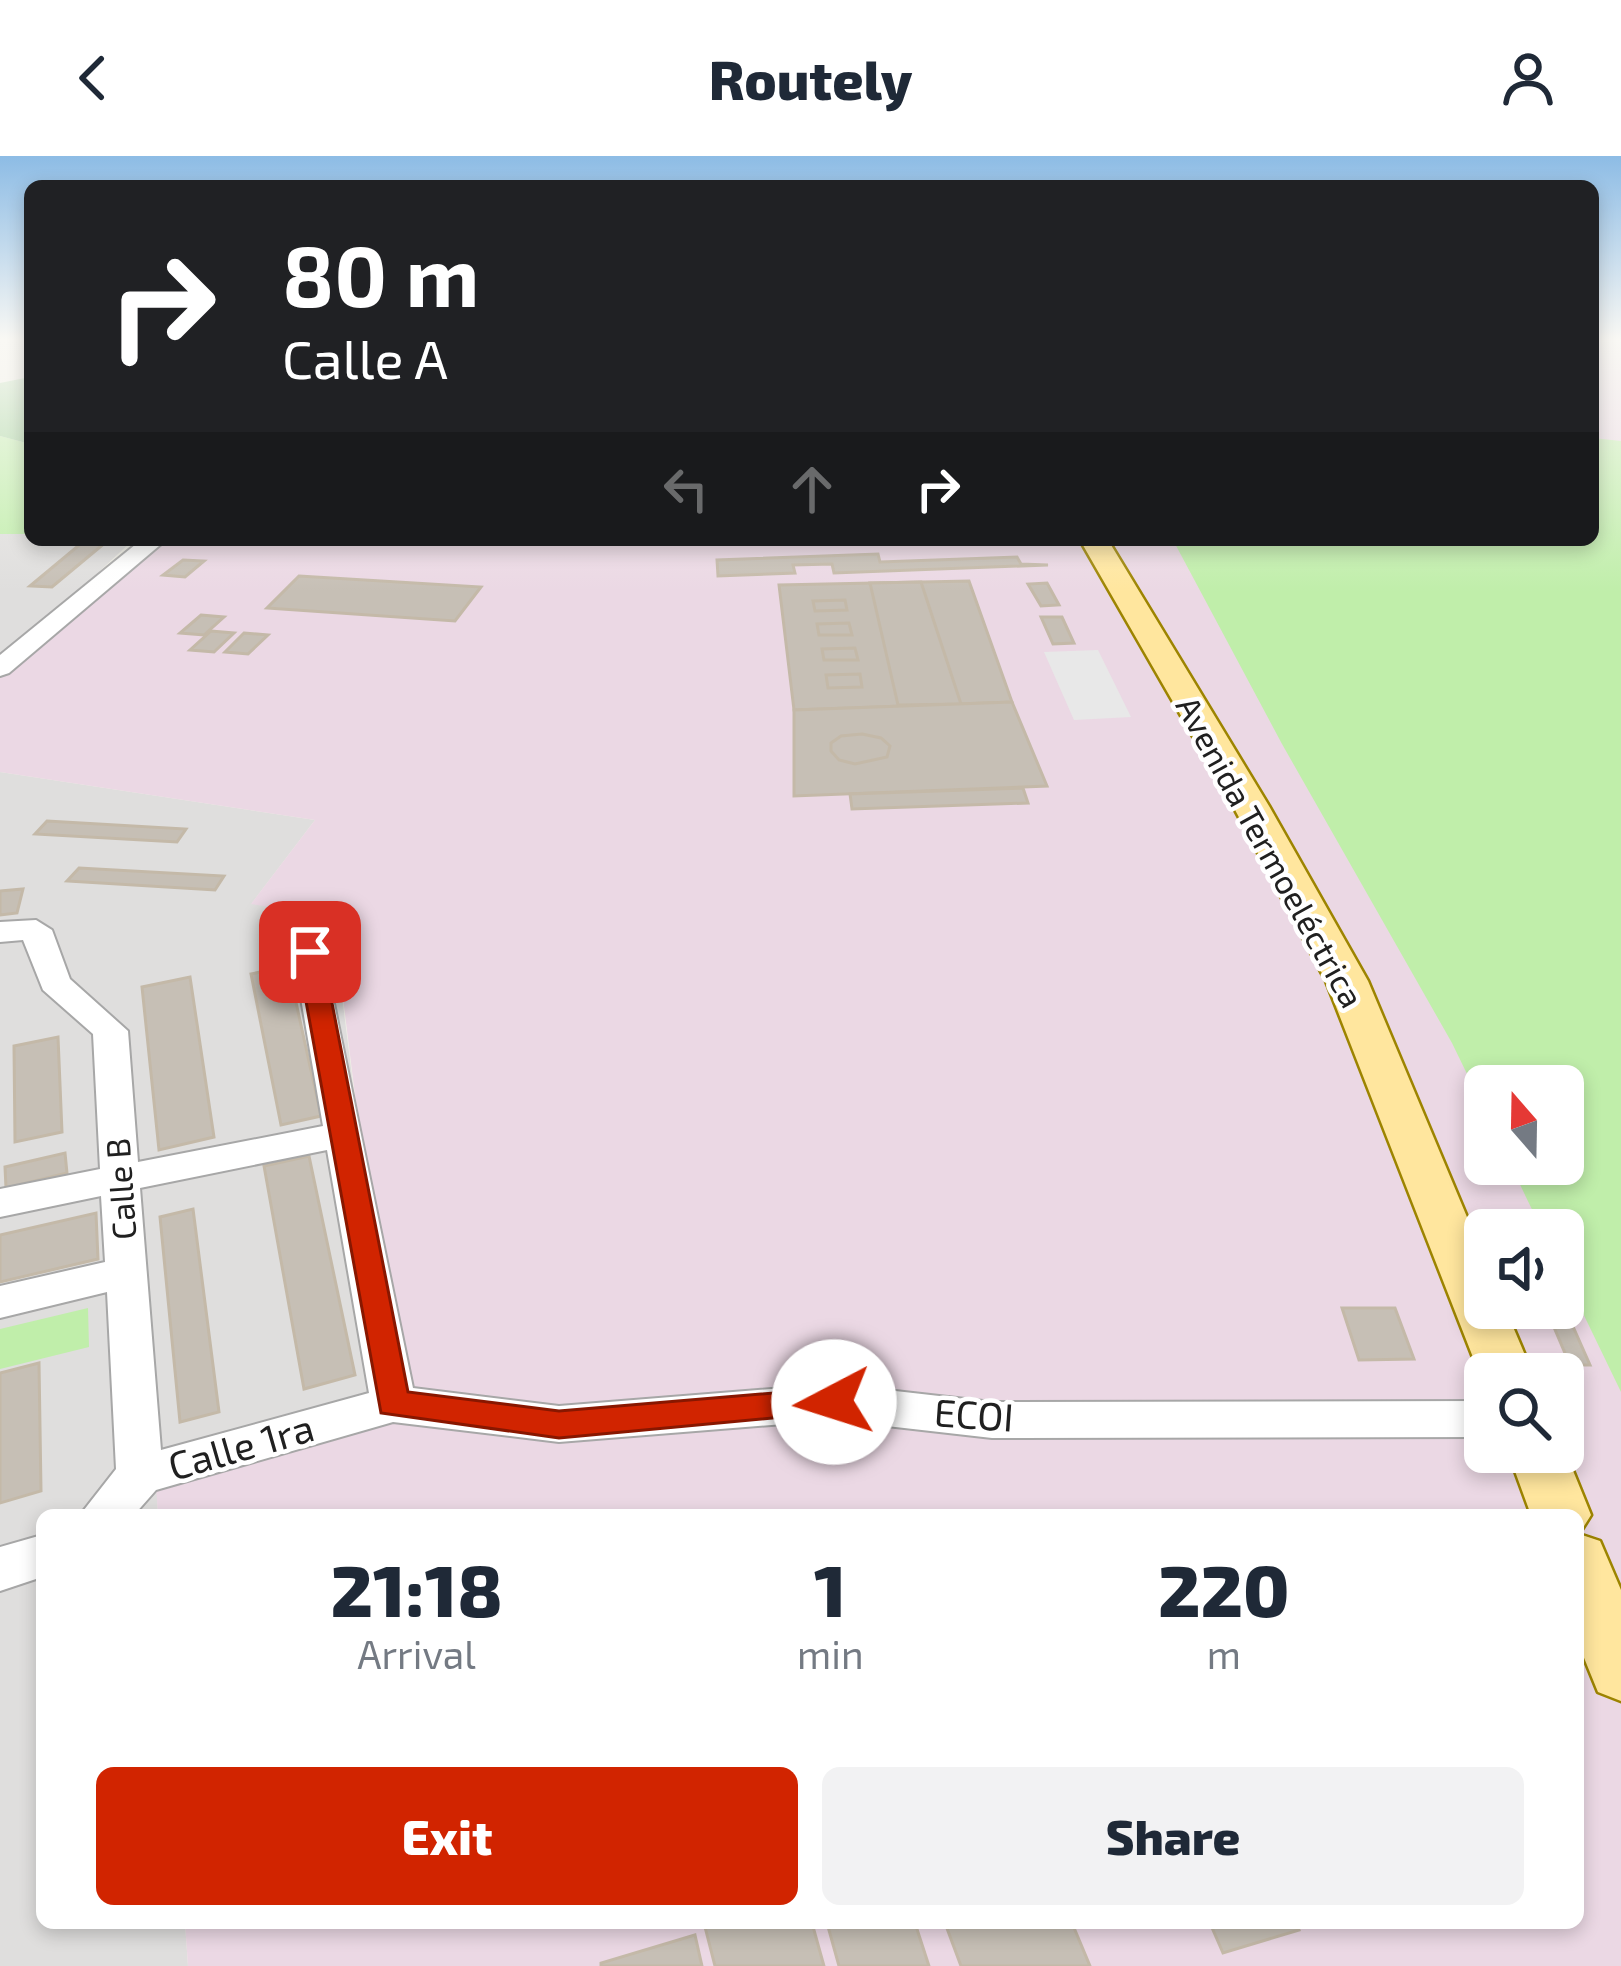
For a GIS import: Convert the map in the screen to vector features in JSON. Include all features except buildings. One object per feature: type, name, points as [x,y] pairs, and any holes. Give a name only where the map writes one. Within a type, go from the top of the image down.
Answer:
[{"type":"main road","name":"Avenida Termoeléctrica","points":[[1098,546],[1251,806],[1347,981],[1497,1353]]},
{"type":"main road","points":[[1545,1473],[1559,1509]]},
{"type":"main road","points":[[1584,1575],[1621,1671]]},
{"type":"street","points":[[0,668],[147,546]]},
{"type":"street","name":"Calle B","points":[[18,931],[55,983],[110,1031],[140,1475]]},
{"type":"street","points":[[310,952],[393,1403]]},
{"type":"street","points":[[0,1203],[344,1134]]},
{"type":"street","points":[[0,1302],[127,1272]]},
{"type":"street","name":"ECOI","points":[[393,1403],[559,1424],[834,1402],[992,1420],[1464,1418]]},
{"type":"street","name":"Calle 1ra","points":[[109,1509],[140,1475],[393,1403]]},
{"type":"street","points":[[0,1569],[36,1558]]},
{"type":"shaded area","points":[[1599,423],[1621,423],[1621,1966],[188,1966],[185,1929],[1584,1929],[1584,1509],[158,1509],[155,1471],[393,1403],[333,917],[251,904],[315,820],[0,772],[0,668],[148,546],[1599,546]]},
{"type":"shaded area","points":[[0,534],[24,534],[24,546],[127,546],[0,664]]},
{"type":"shaded area","points":[[1098,650],[1131,717],[1074,720],[1044,652]]},
{"type":"shaded area","points":[[0,772],[315,820],[252,903],[332,916],[393,1404],[156,1471],[158,1509],[36,1509],[36,1929],[185,1929],[188,1966],[0,1966]]},
{"type":"green space","points":[[0,423],[24,423],[24,442],[0,436]]},
{"type":"green space","points":[[0,436],[24,442],[24,534],[0,534]]},
{"type":"green space","points":[[1599,439],[1621,441],[1621,1392],[1584,1315],[1584,1209],[1532,1209],[1520,1185],[1584,1185],[1584,1065],[1464,1068],[1176,546],[1599,546]]},
{"type":"green space","points":[[88,1308],[89,1347],[0,1369],[0,1329]]},
{"type":"route","points":[[310,952],[393,1403],[559,1424],[834,1402]]}]
